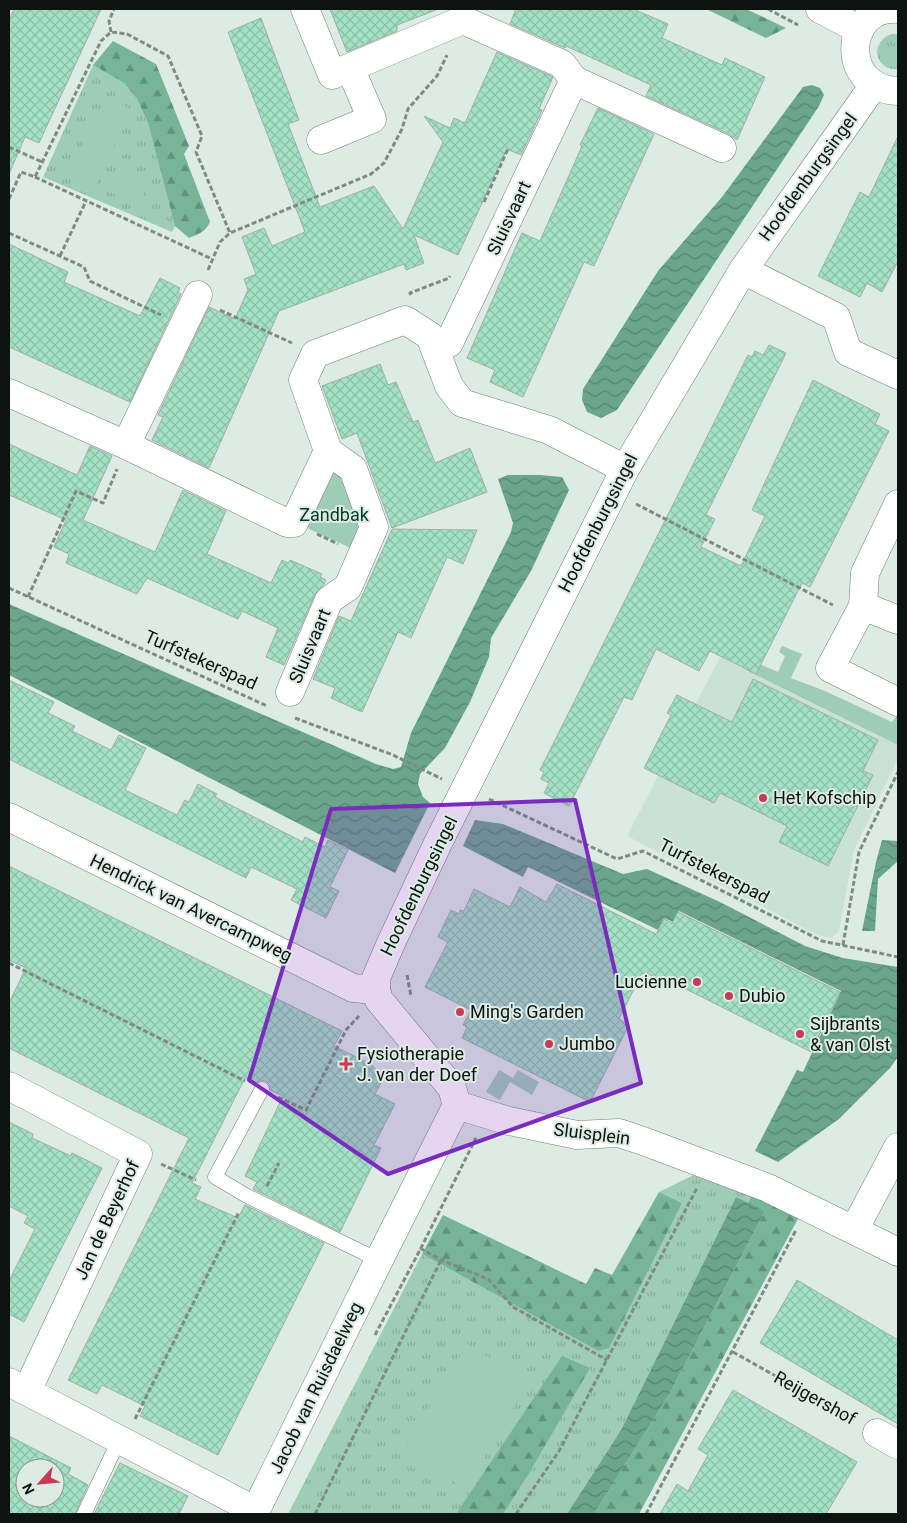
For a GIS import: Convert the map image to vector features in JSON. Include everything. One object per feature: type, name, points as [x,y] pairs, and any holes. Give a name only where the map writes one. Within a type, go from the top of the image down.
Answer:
[{"type":"street","points":[[305,9],[332,75],[463,20],[562,64],[574,80],[722,148]]},
{"type":"street","points":[[820,9],[860,30]]},
{"type":"street","points":[[886,88],[865,77],[858,66],[855,52],[856,39],[860,30],[871,17],[882,11],[898,9]]},
{"type":"street","points":[[322,140],[372,119],[350,68]]},
{"type":"street","name":"Sluisvaart","points":[[435,348],[449,343],[574,80]]},
{"type":"street","name":"Hoofdenburgsingel","points":[[364,997],[376,978],[466,788],[619,481],[743,270],[886,88]]},
{"type":"street","points":[[743,270],[836,317],[848,352],[898,375]]},
{"type":"street","points":[[126,445],[197,297]]},
{"type":"street","points":[[9,393],[126,445],[287,523],[294,523],[328,451],[303,380],[315,354],[404,320],[430,336],[449,386],[462,403],[549,430],[619,481]]},
{"type":"street","name":"Sluisvaart","points":[[284,705],[329,600],[348,587],[374,527],[352,469],[328,451]]},
{"type":"street","points":[[898,504],[866,573],[861,612],[830,668],[898,702]]},
{"type":"street","points":[[861,612],[898,620]]},
{"type":"street","name":"Hendrick van Avercampweg","points":[[9,817],[364,997]]},
{"type":"street","points":[[364,997],[379,1000],[452,1088],[457,1105]]},
{"type":"street","name":"Jan de Beyerhof","points":[[9,1086],[138,1154],[18,1387]]},
{"type":"street","name":"Sluisplein","points":[[457,1105],[509,1121],[577,1136],[619,1133],[768,1188],[898,1252]]},
{"type":"street","name":"Jacob van Ruisdaelweg","points":[[255,1513],[457,1105]]},
{"type":"street","points":[[854,1230],[898,1147]]},
{"type":"street","points":[[18,1387],[255,1513]]},
{"type":"lane","points":[[262,1089],[216,1177],[247,1196],[364,1253],[378,1262]]},
{"type":"lane","points":[[84,1514],[121,1441]]},
{"type":"path","points":[[111,32],[108,21],[114,9]]},
{"type":"path","points":[[315,354],[197,297],[212,259],[220,242],[230,233],[371,174],[384,163],[402,129],[408,109],[437,76],[463,20]]},
{"type":"path","points":[[35,177],[101,40],[111,32],[127,34],[168,56],[202,136],[196,152],[230,233]]},
{"type":"path","points":[[9,147],[42,162]]},
{"type":"path","points":[[482,206],[507,151],[535,164]]},
{"type":"path","points":[[9,199],[21,172],[212,259]]},
{"type":"path","points":[[60,256],[86,201]]},
{"type":"path","points":[[9,233],[84,267],[90,281],[183,325]]},
{"type":"path","points":[[412,325],[414,305],[410,293],[449,278],[453,269]]},
{"type":"path","points":[[28,597],[76,491],[103,504],[126,445]]},
{"type":"path","points":[[619,481],[861,612]]},
{"type":"path","points":[[294,523],[361,555]]},
{"type":"path","name":"Turfstekerspad","points":[[9,588],[284,705],[438,777]]},
{"type":"path","points":[[843,945],[858,852],[898,772]]},
{"type":"path","name":"Turfstekerspad","points":[[466,788],[617,859],[643,851],[822,941],[898,957]]},
{"type":"path","points":[[9,963],[306,1110],[364,997]]},
{"type":"path","points":[[138,1154],[201,1182],[216,1177]]},
{"type":"path","points":[[516,1514],[559,1451],[709,1166]]},
{"type":"path","points":[[121,1441],[247,1196]]},
{"type":"path","points":[[646,1514],[808,1207]]},
{"type":"path","points":[[415,1248],[421,1248],[441,1260],[488,1280],[513,1307],[607,1360]]},
{"type":"path","points":[[315,1514],[441,1260]]},
{"type":"path","name":"Reijgershof","points":[[732,1352],[888,1439]]},
{"type":"highlighted area","points":[[575,800],[641,1083],[388,1174],[249,1080],[331,809]]},
{"type":"shaded area","name":"Het Kofschip","points":[[720,657],[898,745],[898,759],[854,850],[839,931],[831,938],[817,935],[627,836]]},
{"type":"green space","points":[[706,9],[746,9],[786,28],[766,38]]},
{"type":"green space","points":[[892,34],[898,34],[898,69],[884,65],[879,61],[877,55],[880,43]]},
{"type":"green space","points":[[113,41],[156,64],[189,146],[184,154],[210,222],[201,232],[189,238],[175,226],[148,123],[137,99],[124,83],[93,65]]},
{"type":"green space","points":[[93,65],[124,83],[137,99],[148,123],[175,226],[172,232],[43,177]]},
{"type":"green space","points":[[105,98],[131,109],[93,191],[68,179]]},
{"type":"green space","points":[[126,169],[147,176],[142,206],[109,192],[113,177]]},
{"type":"green space","name":"Zandbak","points":[[339,472],[364,528],[355,550],[309,529],[306,522],[331,473]]},
{"type":"green space","points":[[782,646],[802,654],[791,678],[825,691],[892,722],[898,714],[898,745],[746,670],[750,660],[778,672],[785,656],[779,652]]},
{"type":"green space","points":[[499,1070],[513,1078],[518,1070],[539,1082],[532,1095],[510,1082],[500,1100],[486,1092]]},
{"type":"green space","points":[[700,1172],[752,1194],[748,1204],[736,1197],[621,1430],[567,1514],[502,1514],[528,1475],[470,1495],[456,1514],[288,1514],[422,1254],[598,1351],[682,1203],[659,1192]]},
{"type":"green space","points":[[659,1192],[682,1203],[609,1348],[598,1351],[422,1254],[443,1215],[586,1284],[595,1268],[612,1275]]},
{"type":"green space","points":[[752,1194],[800,1215],[639,1514],[594,1514],[670,1393],[765,1211],[748,1204]]},
{"type":"green space","points":[[467,1344],[529,1382],[465,1489],[403,1451]]},
{"type":"green space","points":[[562,1356],[590,1368],[528,1475],[503,1514],[456,1514]]},
{"type":"water","points":[[812,85],[820,88],[824,95],[819,106],[617,410],[601,418],[587,412],[582,400],[583,389],[658,271],[722,197],[803,87]]},
{"type":"water","points":[[508,475],[562,477],[569,490],[531,571],[491,638],[489,657],[470,702],[445,748],[420,774],[418,784],[423,797],[430,803],[395,873],[9,675],[9,604],[376,764],[393,769],[401,767],[411,733],[511,532],[513,523],[498,479]]},
{"type":"water","points":[[475,820],[503,824],[623,874],[647,869],[720,902],[805,946],[843,958],[898,967],[898,1057],[890,1068],[839,1119],[778,1162],[755,1151],[797,1070],[803,1072],[841,991],[679,911],[673,922],[664,918],[658,930],[528,867],[523,877],[463,846]]},
{"type":"water","points":[[882,840],[898,841],[898,861],[878,879],[875,931],[862,931],[876,862]]},
{"type":"water","points":[[736,1197],[765,1211],[670,1393],[594,1514],[567,1514],[621,1430]]},
{"type":"building","points":[[14,9],[101,9],[39,143],[25,137],[9,174],[9,20]]},
{"type":"building","points":[[330,9],[436,10],[397,25],[397,31],[347,52]]},
{"type":"building","points":[[516,9],[633,9],[668,24],[662,38],[722,65],[725,58],[765,77],[737,140],[729,134],[646,96],[651,85],[566,46],[565,48],[510,24]]},
{"type":"building","points":[[261,18],[299,120],[288,124],[320,207],[374,186],[403,229],[443,142],[424,116],[450,128],[454,118],[465,123],[497,52],[553,77],[539,109],[542,110],[521,155],[507,149],[458,255],[414,235],[424,263],[406,270],[404,264],[279,311],[209,468],[152,440],[163,417],[158,415],[209,307],[235,319],[248,290],[244,279],[256,274],[242,237],[264,228],[272,246],[305,232],[228,32]]},
{"type":"building","points":[[598,108],[654,134],[594,266],[584,262],[523,397],[490,382],[495,370],[467,358],[522,233],[540,241],[582,146],[580,145]]},
{"type":"building","points":[[898,136],[898,261],[882,292],[867,283],[860,297],[818,276],[860,192],[869,197]]},
{"type":"building","points":[[9,244],[68,272],[64,282],[140,316],[160,278],[180,288],[178,292],[181,294],[130,402],[9,347]]},
{"type":"building","points":[[769,345],[786,353],[706,515],[715,519],[701,547],[741,566],[765,516],[752,510],[813,380],[880,414],[875,424],[889,431],[810,587],[802,583],[756,674],[710,651],[699,671],[656,649],[632,700],[624,697],[569,806],[544,793],[549,783],[541,779],[544,772],[540,770],[748,355],[752,357],[755,351],[763,355]]},
{"type":"building","points":[[380,364],[388,385],[396,382],[413,422],[418,420],[435,463],[470,448],[487,492],[392,528],[357,433],[342,439],[322,386]]},
{"type":"building","points":[[9,444],[77,475],[90,446],[112,456],[83,520],[155,552],[183,490],[226,511],[207,554],[271,583],[282,560],[288,563],[290,560],[322,574],[320,577],[326,580],[315,594],[284,665],[266,657],[278,628],[242,611],[238,619],[147,578],[137,594],[66,563],[69,554],[54,547],[66,520],[9,495]]},
{"type":"building","points":[[392,529],[477,530],[463,564],[447,557],[411,638],[398,632],[362,712],[331,698],[335,688],[313,679],[339,616],[351,621]]},
{"type":"building","points":[[753,679],[878,740],[863,771],[873,775],[828,866],[779,842],[787,826],[720,793],[714,803],[644,768],[671,715],[667,713],[677,695],[732,722]]},
{"type":"building","points":[[9,680],[54,702],[48,713],[75,726],[72,731],[111,750],[119,735],[146,748],[125,790],[177,815],[185,800],[189,802],[198,784],[217,794],[215,797],[303,842],[305,837],[325,847],[328,840],[348,850],[330,887],[339,891],[326,918],[291,900],[297,889],[251,867],[246,878],[9,759]]},
{"type":"building","points":[[9,866],[342,1031],[334,1046],[372,1065],[383,1079],[375,1094],[395,1104],[374,1145],[381,1148],[340,1232],[253,1189],[257,1182],[245,1176],[283,1096],[270,1090],[270,1085],[266,1081],[261,1080],[256,1083],[245,1078],[192,1183],[201,1187],[195,1199],[238,1218],[245,1205],[324,1243],[218,1455],[140,1416],[145,1406],[102,1385],[97,1394],[68,1380],[189,1138],[9,1048],[9,1003],[26,968],[9,960]]},
{"type":"building","points":[[557,884],[656,934],[664,919],[672,923],[678,912],[840,992],[811,1052],[662,977],[660,980],[642,973],[619,1019],[629,1025],[590,1102],[462,1038],[467,1027],[463,1025],[471,1010],[425,987],[448,942],[438,937],[451,910],[459,914],[460,910],[464,911],[474,889],[510,907],[520,887],[546,902]]},
{"type":"building","points":[[9,1122],[33,1134],[32,1138],[71,1156],[72,1153],[102,1168],[24,1322],[9,1314],[9,1281],[35,1229],[24,1223],[28,1216],[9,1206]]},
{"type":"building","points":[[797,1280],[898,1340],[898,1424],[760,1343]]},
{"type":"building","points":[[733,1390],[857,1462],[826,1514],[660,1514],[677,1484],[688,1491],[708,1455],[698,1449]]},
{"type":"building","points":[[9,1436],[52,1458],[15,1458],[15,1508],[65,1508],[65,1465],[71,1468],[68,1474],[88,1485],[75,1514],[9,1514]]},
{"type":"building","points":[[120,1463],[188,1496],[179,1514],[94,1514]]},
{"type":"place","name":"Het Kofschip","points":[[763,798]]},
{"type":"place","name":"Lucienne","points":[[697,982]]},
{"type":"place","name":"Dubio","points":[[729,996]]},
{"type":"place","name":"Ming's Garden","points":[[460,1012]]},
{"type":"place","name":"Sijbrants & van Olst","points":[[800,1034]]},
{"type":"place","name":"Jumbo","points":[[549,1044]]},
{"type":"place","name":"Fysiotherapie J. van der Doef","points":[[346,1064]]}]
